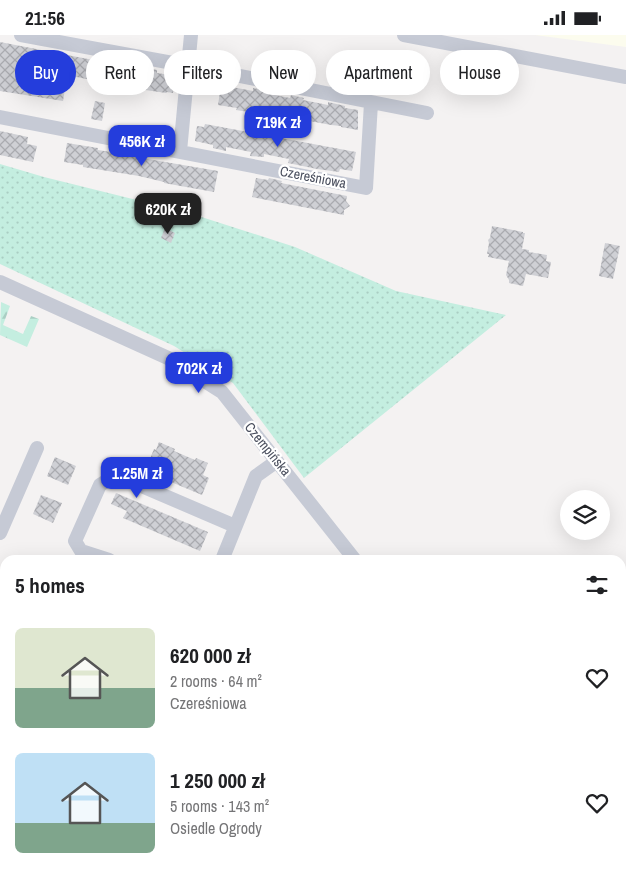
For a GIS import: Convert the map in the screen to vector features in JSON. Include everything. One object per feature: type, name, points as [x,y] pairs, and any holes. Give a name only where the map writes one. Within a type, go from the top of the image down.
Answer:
[{"type":"street","points":[[21,35],[164,61]]},
{"type":"street","points":[[190,50],[191,35]]},
{"type":"street","points":[[404,35],[626,77]]},
{"type":"street","points":[[241,77],[427,113]]},
{"type":"street","points":[[180,151],[186,95]]},
{"type":"street","name":"Czereśniowa","points":[[0,117],[366,188],[371,103]]},
{"type":"street","name":"Czempińska","points":[[0,282],[168,358],[222,392],[351,555]]},
{"type":"street","points":[[0,533],[38,448]]},
{"type":"street","points":[[224,555],[256,476],[277,461]]},
{"type":"street","points":[[93,555],[81,551],[75,541],[100,485],[116,475],[235,526]]},
{"type":"shaded area","points":[[535,35],[626,35],[626,47]]},
{"type":"green space","points":[[0,164],[44,177],[189,213],[295,247],[396,291],[506,315],[304,478],[233,383],[174,346],[0,264]]},
{"type":"green space","points":[[1,302],[10,306],[3,325],[23,334],[31,316],[39,319],[27,347],[0,335]]},
{"type":"building","points":[[0,42],[41,50],[15,50],[15,93],[0,91]]},
{"type":"building","points":[[76,57],[86,59],[86,79],[76,77]]},
{"type":"building","points":[[154,69],[157,70],[157,73],[164,74],[164,93],[154,91]]},
{"type":"building","points":[[241,89],[251,91],[251,95],[275,95],[290,98],[291,95],[304,98],[303,100],[328,105],[328,102],[358,110],[358,130],[267,113],[236,110],[237,108],[218,105],[220,95],[241,95]]},
{"type":"building","points":[[25,95],[64,95],[63,101]]},
{"type":"building","points":[[95,101],[105,103],[102,121],[91,119]]},
{"type":"building","points":[[205,124],[356,152],[352,171],[340,169],[339,172],[317,169],[288,163],[289,159],[264,154],[264,157],[250,156],[251,152],[226,147],[226,151],[213,148],[213,145],[195,141],[197,126],[204,127]]},
{"type":"building","points":[[0,131],[28,137],[27,144],[37,146],[33,162],[0,155]]},
{"type":"building","points":[[67,143],[117,153],[118,150],[131,152],[130,156],[218,171],[214,192],[64,162]]},
{"type":"building","points":[[256,178],[268,180],[269,178],[282,181],[281,183],[347,196],[346,201],[350,206],[344,210],[344,215],[252,197]]},
{"type":"building","points":[[492,226],[525,233],[522,249],[547,255],[546,261],[551,262],[548,278],[526,274],[523,286],[509,283],[506,275],[509,261],[488,257],[489,254],[487,254]]},
{"type":"building","points":[[165,228],[175,233],[171,243],[161,238]]},
{"type":"building","points":[[605,243],[620,246],[613,279],[599,276]]},
{"type":"building","points":[[159,442],[195,460],[196,458],[208,463],[203,475],[209,478],[202,495],[145,471]]},
{"type":"building","points":[[55,457],[76,466],[68,485],[47,476]]},
{"type":"building","points":[[116,493],[208,532],[200,551],[123,518],[127,511],[111,504]]},
{"type":"building","points":[[41,495],[62,503],[53,523],[33,514]]}]
